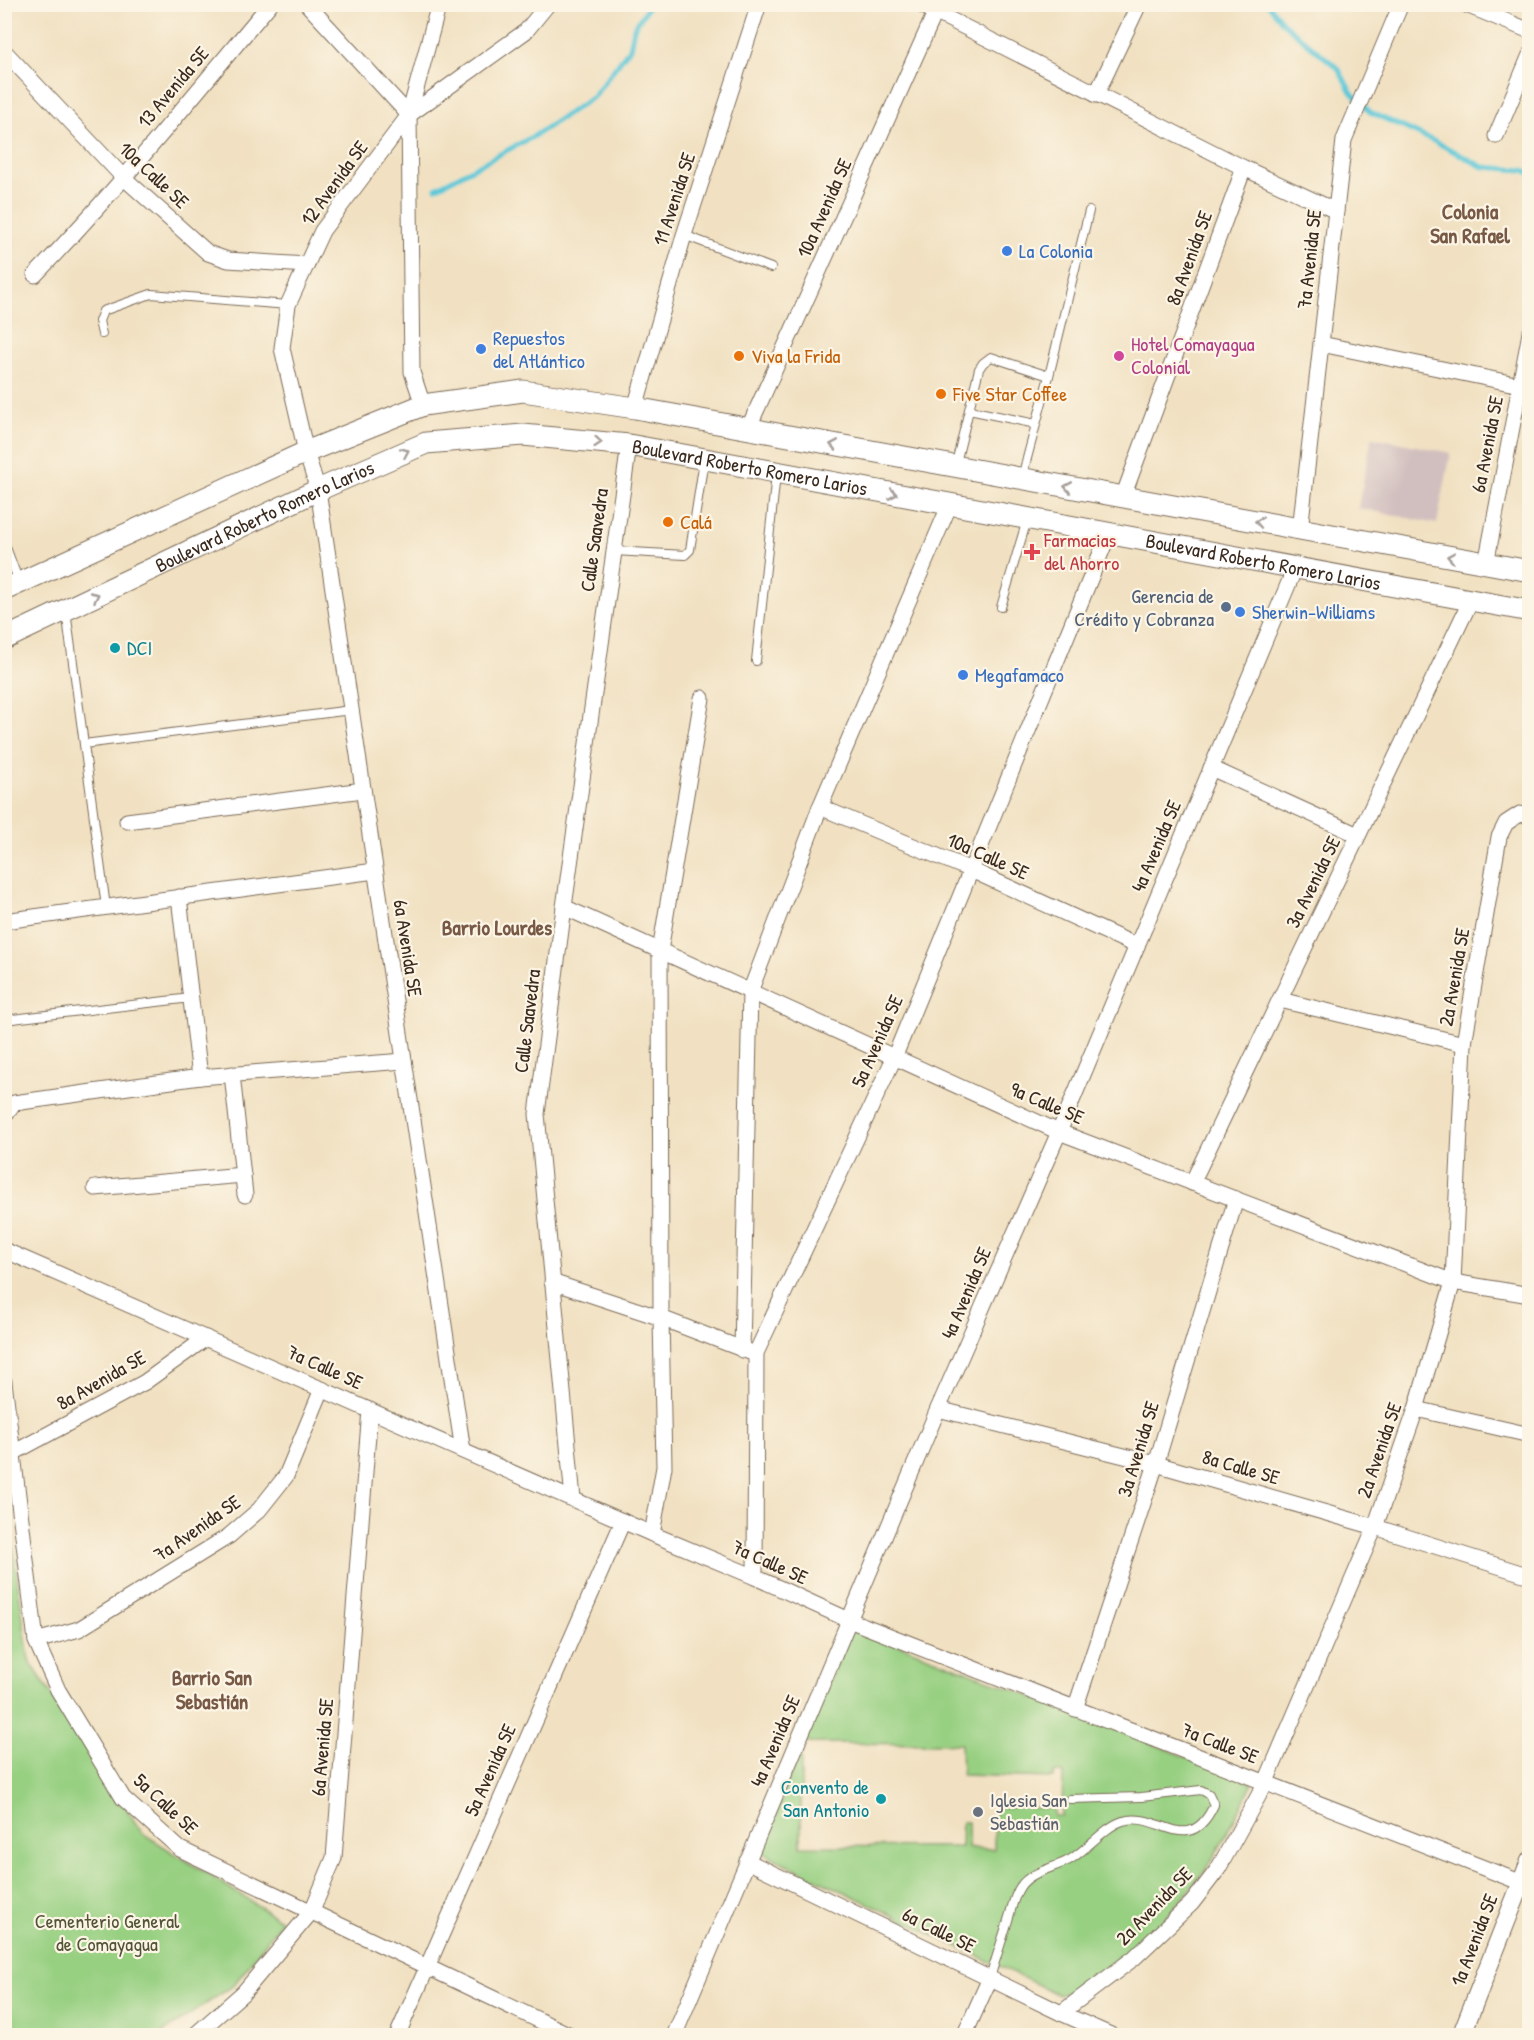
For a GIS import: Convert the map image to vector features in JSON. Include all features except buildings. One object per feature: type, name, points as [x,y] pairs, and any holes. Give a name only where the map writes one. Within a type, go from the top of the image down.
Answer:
[{"type":"main road","name":"Boulevard Roberto Romero Larios","points":[[12,587],[306,452],[423,405],[523,391],[636,408],[1530,571]]},
{"type":"main road","name":"Boulevard Roberto Romero Larios","points":[[4,639],[318,490],[426,443],[523,435],[629,445],[1530,611]]},
{"type":"street","name":"13 Avenida SE","points":[[35,274],[124,178],[270,4]]},
{"type":"street","points":[[307,4],[409,115]]},
{"type":"street","points":[[423,405],[412,372],[409,115],[439,4]]},
{"type":"street","name":"12 Avenida SE","points":[[306,452],[282,348],[288,305],[322,231],[409,115],[526,31],[549,4]]},
{"type":"street","name":"11 Avenida SE","points":[[636,408],[684,235],[759,4]]},
{"type":"street","points":[[919,4],[937,9],[1096,95],[1336,211]]},
{"type":"street","points":[[1096,95],[1139,4]]},
{"type":"street","name":"7a Avenida SE","points":[[1300,530],[1344,140],[1401,4]]},
{"type":"street","points":[[1464,4],[1530,31]]},
{"type":"street","name":"10a Avenida SE","points":[[748,429],[937,9]]},
{"type":"street","name":"10a Calle SE","points":[[4,51],[124,178],[208,253],[228,260],[307,265]]},
{"type":"street","points":[[1496,136],[1530,55]]},
{"type":"street","name":"8a Avenida SE","points":[[1123,497],[1244,168]]},
{"type":"street","name":"6a Avenida SE","points":[[1486,564],[1530,333]]},
{"type":"street","points":[[1321,344],[1520,385]]},
{"type":"street","name":"Calle Saavedra","points":[[573,1499],[537,1114],[629,445]]},
{"type":"street","name":"6a Avenida SE","points":[[306,452],[318,490],[463,1451]]},
{"type":"street","points":[[552,1282],[661,1318],[749,1352],[750,992],[820,807],[950,504]]},
{"type":"street","name":"5a Avenida SE","points":[[755,1577],[749,1352],[894,1058],[1108,533]]},
{"type":"street","name":"4a Avenida SE","points":[[674,2036],[938,1409],[1059,1132],[1295,568]]},
{"type":"street","name":"3a Avenida SE","points":[[1192,1183],[1471,600]]},
{"type":"street","points":[[652,1534],[664,1467],[661,1318],[660,951],[702,698]]},
{"type":"street","points":[[1211,768],[1358,835]]},
{"type":"street","points":[[127,821],[363,790]]},
{"type":"street","name":"10a Calle SE","points":[[820,807],[971,870],[1137,946]]},
{"type":"street","name":"2a Avenida SE","points":[[1061,2013],[1134,1958],[1192,1903],[1218,1869],[1265,1784],[1375,1527],[1416,1409],[1453,1282],[1464,1044],[1499,837],[1506,824],[1525,815]]},
{"type":"street","points":[[4,921],[375,871]]},
{"type":"street","points":[[178,897],[200,1077]]},
{"type":"street","name":"9a Calle SE","points":[[564,907],[1059,1132],[1453,1282],[1530,1295]]},
{"type":"street","points":[[1280,1000],[1464,1044]]},
{"type":"street","points":[[4,1116],[9,1098],[232,1074],[404,1061]]},
{"type":"street","points":[[232,1074],[245,1195]]},
{"type":"street","points":[[95,1188],[243,1175]]},
{"type":"street","name":"3a Avenida SE","points":[[1075,1709],[1156,1464],[1236,1199]]},
{"type":"street","name":"7a Calle SE","points":[[4,1250],[849,1620],[1525,1884]]},
{"type":"street","name":"8a Avenida SE","points":[[13,1453],[145,1382],[206,1338]]},
{"type":"street","name":"5a Calle SE","points":[[4,1382],[36,1641],[58,1690],[123,1798],[180,1849],[572,2036]]},
{"type":"street","name":"7a Avenida SE","points":[[36,1641],[79,1629],[229,1536],[252,1516],[286,1476],[322,1389]]},
{"type":"street","name":"8a Calle SE","points":[[938,1409],[1156,1464],[1375,1527],[1530,1576]]},
{"type":"street","points":[[1416,1409],[1530,1435]]},
{"type":"street","name":"6a Avenida SE","points":[[194,2036],[243,1994],[312,1911],[334,1858],[370,1410]]},
{"type":"street","name":"5a Avenida SE","points":[[396,2036],[623,1521]]},
{"type":"street","name":"6a Calle SE","points":[[747,1861],[1113,2036]]},
{"type":"street","name":"1a Avenida SE","points":[[1461,2036],[1525,1884],[1530,1861]]},
{"type":"street","points":[[964,2036],[990,1978]]},
{"type":"lane","points":[[1021,479],[1049,376],[1089,211]]},
{"type":"lane","points":[[684,235],[771,268]]},
{"type":"lane","points":[[102,334],[99,321],[103,311],[151,294],[288,305]]},
{"type":"lane","points":[[955,466],[979,369],[983,363],[991,357],[1049,376]]},
{"type":"lane","points":[[969,410],[1036,424]]},
{"type":"lane","points":[[614,551],[685,555],[690,550],[704,459]]},
{"type":"lane","points":[[756,661],[776,472]]},
{"type":"lane","points":[[1001,607],[1028,518]]},
{"type":"lane","points":[[4,542],[12,587]]},
{"type":"lane","points":[[66,610],[106,907]]},
{"type":"lane","points":[[84,744],[351,710]]},
{"type":"lane","points":[[4,1020],[191,998]]},
{"type":"lane","points":[[990,1978],[1016,1895],[1026,1880],[1076,1856],[1110,1827],[1123,1821],[1136,1819],[1186,1833],[1196,1828],[1214,1805],[1209,1794],[1201,1790],[1142,1797],[1070,1799]]},
{"type":"shaded area","points":[[1372,437],[1451,453],[1437,524],[1358,508]]},
{"type":"green space","name":"Cementerio General de Comayagua","points":[[4,1486],[29,1660],[142,1833],[282,1921],[233,1986],[159,2035],[5,2035]]},
{"type":"green space","points":[[853,1627],[1253,1783],[1214,1856],[1185,1896],[1166,1917],[1146,1938],[1102,1974],[1080,1987],[1059,1995],[763,1853],[801,1743]],"holes":[[[801,1743],[961,1744],[962,1775],[1053,1778],[1054,1773],[1063,1773],[1062,1816],[1054,1816],[1054,1808],[995,1807],[994,1849],[968,1848],[968,1822],[962,1822],[961,1847],[801,1846]]]},
{"type":"waterway","points":[[436,188],[534,136],[593,97],[630,48],[634,28],[650,4]]},
{"type":"waterway","points":[[1268,4],[1284,24],[1338,68],[1351,92],[1370,112],[1440,144],[1483,167],[1523,170],[1530,173]]},
{"type":"place","name":"La Colonia","points":[[1007,251]]},
{"type":"place","name":"Repuestos del Atlántico","points":[[481,349]]},
{"type":"place","name":"Viva la Frida","points":[[739,356]]},
{"type":"place","name":"Hotel Comayagua Colonial","points":[[1119,356]]},
{"type":"place","name":"Five Star Coffee","points":[[941,394]]},
{"type":"place","name":"Calá","points":[[668,522]]},
{"type":"place","name":"Farmacias del Ahorro","points":[[1032,552]]},
{"type":"place","name":"Gerencia de Crédito y Cobranza","points":[[1226,607]]},
{"type":"place","name":"Sherwin-Williams","points":[[1240,612]]},
{"type":"place","name":"DCI","points":[[115,648]]},
{"type":"place","name":"Megafamaco","points":[[963,675]]},
{"type":"place","name":"Convento de San Antonio","points":[[881,1799]]},
{"type":"place","name":"Iglesia San Sebastián","points":[[978,1812]]},
{"type":"district","name":"Colonia San Rafael","points":[[1470,224]]},
{"type":"district","name":"Barrio Lourdes","points":[[497,928]]},
{"type":"district","name":"Barrio San Sebastián","points":[[212,1690]]}]
